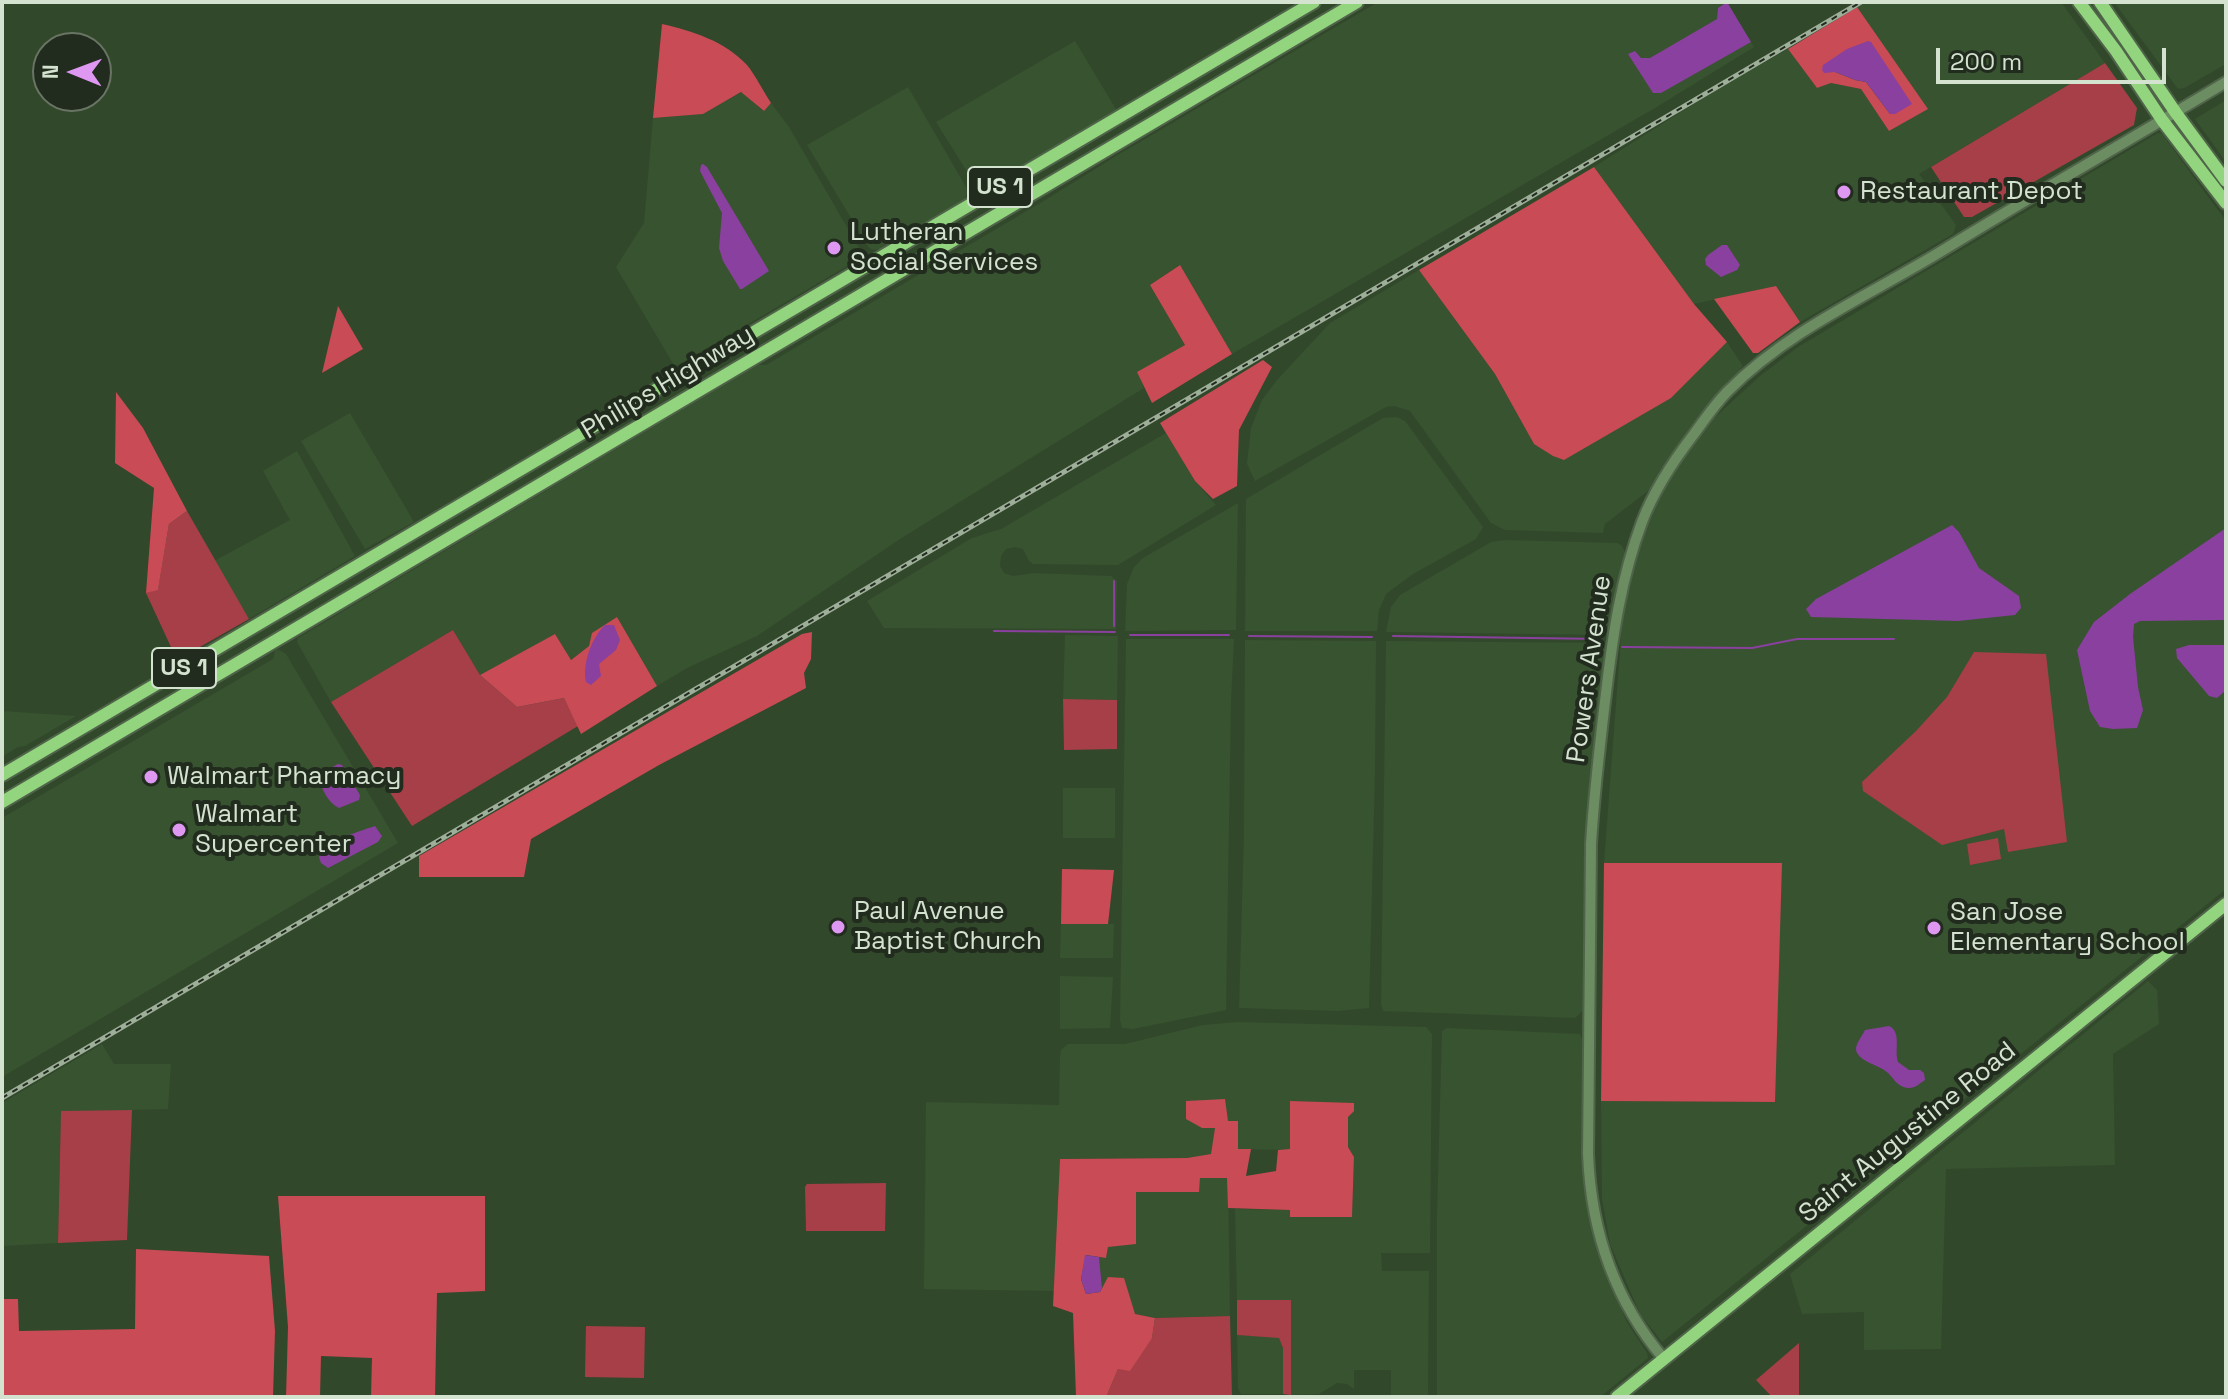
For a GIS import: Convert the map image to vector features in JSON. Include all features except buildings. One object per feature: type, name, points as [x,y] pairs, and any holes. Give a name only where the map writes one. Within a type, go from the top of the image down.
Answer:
[{"type":"main road","name":"Philips Highway","points":[[2,775],[1314,2]]},
{"type":"main road","name":"Philips Highway","points":[[2,802],[1357,2]]},
{"type":"main road","points":[[2079,2],[2162,120],[2226,203]]},
{"type":"main road","points":[[2100,2],[2226,181]]},
{"type":"main road","points":[[336,604],[342,593],[363,580],[366,561]]},
{"type":"main road","points":[[285,634],[288,616],[308,602],[314,592]]},
{"type":"main road","name":"Saint Augustine Road","points":[[1617,1397],[2226,904]]},
{"type":"street","name":"Powers Avenue","points":[[1664,1359],[1630,1313],[1605,1258],[1591,1200],[1588,1154],[1594,800],[1613,628],[1625,574],[1642,521],[1682,449],[1719,400],[1753,368],[1826,317],[2226,82]]},
{"type":"shaded area","points":[[1378,2],[1727,2],[1754,47],[1232,354],[1179,265],[1150,285],[1185,345],[1138,372],[1144,388],[900,539],[757,636],[687,668],[657,686],[617,617],[589,646],[570,660],[555,634],[480,675],[453,630],[331,702],[297,642],[298,638]]},
{"type":"shaded area","points":[[1727,2],[1751,42],[1661,93],[1653,93],[1628,54],[1635,51],[1641,58],[1650,58],[1717,19],[1718,8]]},
{"type":"shaded area","points":[[1865,2],[2061,2],[2105,63],[1919,174],[1956,225],[1953,234],[1800,322],[1776,286],[1694,304],[1594,167],[1714,91],[1788,49],[1817,88],[1831,83],[1861,89],[1889,131],[1927,109],[1857,7]]},
{"type":"shaded area","points":[[2114,2],[2226,2],[2226,64],[2178,89]]},
{"type":"shaded area","points":[[1857,7],[1928,109],[1889,131],[1861,89],[1831,83],[1817,88],[1788,49]],"holes":[[[1871,42],[1890,114],[1866,82],[1835,72]]]},
{"type":"shaded area","points":[[662,24],[696,34],[729,49],[747,65],[771,103],[764,111],[741,92],[703,114],[653,118]]},
{"type":"shaded area","points":[[1075,41],[1117,111],[985,188],[976,186],[936,122]]},
{"type":"shaded area","points":[[1868,41],[1912,104],[1895,114],[1890,114],[1866,82],[1822,70],[1823,65],[1847,49]]},
{"type":"shaded area","points":[[2105,63],[2137,108],[2134,125],[1972,217],[1964,217],[1931,167]]},
{"type":"shaded area","points":[[908,87],[967,192],[965,200],[882,249],[874,250],[869,248],[807,145]]},
{"type":"shaded area","points":[[742,92],[763,111],[771,103],[789,127],[862,253],[861,258],[675,367],[616,267],[644,223],[653,118],[702,114]]},
{"type":"shaded area","points":[[2226,100],[2226,162],[2195,119]]},
{"type":"shaded area","points":[[2158,133],[2162,134],[2226,221],[2226,889],[1662,1342],[1640,1314],[1610,1244],[1602,1199],[1601,1101],[1774,1102],[1781,864],[1604,863],[1624,596],[1638,547],[1667,482],[1678,465],[1712,420],[1760,376],[1798,347]]},
{"type":"shaded area","points":[[703,164],[769,271],[742,289],[723,261],[719,248],[722,213],[700,171]]},
{"type":"shaded area","points":[[1594,167],[1694,304],[1727,342],[1671,398],[1564,460],[1534,444],[1495,374],[1419,270]]},
{"type":"shaded area","points":[[1722,245],[1727,245],[1740,265],[1737,270],[1721,277],[1706,265],[1705,259]]},
{"type":"shaded area","points":[[1180,265],[1232,354],[1152,403],[1137,372],[1185,345],[1150,285]]},
{"type":"shaded area","points":[[1419,270],[1495,374],[1534,444],[1671,398],[1727,342],[1743,366],[1653,487],[1605,524],[1603,533],[1505,530],[1491,523],[1410,411],[1394,406],[1386,407],[1255,481],[1247,464],[1251,428],[1262,400],[1277,380],[1330,323]]},
{"type":"shaded area","points":[[1776,286],[1800,322],[1758,353],[1753,353],[1714,299]]},
{"type":"shaded area","points":[[338,306],[363,349],[322,373]]},
{"type":"shaded area","points":[[1263,360],[1272,367],[1239,430],[1237,486],[1213,499],[1195,481],[1160,423]]},
{"type":"shaded area","points":[[116,392],[143,428],[187,511],[169,524],[158,590],[146,593],[154,488],[115,463]]},
{"type":"shaded area","points":[[350,413],[414,522],[365,549],[301,441]]},
{"type":"shaded area","points":[[1397,417],[1405,421],[1483,527],[1476,539],[1413,574],[1386,594],[1379,610],[1377,631],[1245,631],[1246,499],[1383,418]]},
{"type":"shaded area","points":[[1166,433],[1195,481],[1216,505],[1118,565],[1033,564],[1023,549],[1015,547],[1006,549],[1001,556],[1000,566],[1004,573],[1013,576],[1035,573],[1111,576],[1117,581],[1116,629],[884,628],[867,601],[972,538],[1001,529]]},
{"type":"shaded area","points":[[297,451],[355,556],[249,619],[214,561],[290,520],[263,471]]},
{"type":"shaded area","points":[[1238,503],[1236,630],[1125,631],[1127,584],[1134,567],[1143,558]]},
{"type":"shaded area","points":[[187,511],[249,619],[177,660],[146,593],[158,589],[169,524]]},
{"type":"shaded area","points":[[1952,525],[1979,568],[2019,596],[2021,608],[2015,615],[1958,621],[1811,617],[1806,609],[1816,599]]},
{"type":"shaded area","points":[[2226,528],[2226,620],[2140,621],[2134,624],[2138,687],[2143,710],[2137,728],[2100,727],[2090,711],[2077,650],[2094,622]]},
{"type":"shaded area","points":[[1491,542],[1617,543],[1622,546],[1626,554],[1608,635],[1386,632],[1391,607],[1400,595]]},
{"type":"shaded area","points":[[617,617],[657,686],[581,734],[564,698],[517,707],[480,675],[555,634],[571,660],[589,646],[592,633]]},
{"type":"shaded area","points":[[605,625],[614,625],[620,640],[616,650],[599,664],[601,676],[591,685],[586,682],[587,659],[596,636]]},
{"type":"shaded area","points":[[453,630],[480,675],[517,707],[564,698],[578,726],[412,826],[331,702]]},
{"type":"shaded area","points":[[812,632],[811,659],[804,673],[806,688],[659,765],[531,839],[524,877],[419,877],[419,856],[802,634]]},
{"type":"shaded area","points":[[1065,635],[1118,636],[1117,700],[1063,699]]},
{"type":"shaded area","points":[[1126,639],[1234,639],[1226,1010],[1133,1029],[1122,1028],[1120,1020]]},
{"type":"shaded area","points":[[1245,640],[1376,641],[1369,1008],[1338,1011],[1239,1008]]},
{"type":"shaded area","points":[[1386,641],[1607,643],[1588,816],[1583,1010],[1575,1018],[1383,1011]]},
{"type":"shaded area","points":[[2189,645],[2226,645],[2226,690],[2217,698],[2209,696],[2177,658],[2176,649]]},
{"type":"shaded area","points":[[278,649],[286,654],[398,843],[2,1077],[2,818],[273,659]]},
{"type":"shaded area","points":[[1974,652],[2046,654],[2067,842],[2008,852],[2004,829],[1942,845],[1863,791],[1862,782],[1947,697]]},
{"type":"shaded area","points":[[1063,699],[1117,700],[1117,749],[1064,750]]},
{"type":"shaded area","points":[[2,711],[76,716],[2,757]]},
{"type":"shaded area","points":[[338,764],[342,765],[360,795],[359,800],[339,808],[329,799],[319,779]]},
{"type":"shaded area","points":[[1063,788],[1115,788],[1115,838],[1063,838]]},
{"type":"shaded area","points":[[375,826],[382,836],[378,842],[328,868],[321,863],[319,857],[329,846]]},
{"type":"shaded area","points":[[1998,838],[2001,859],[1970,865],[1967,844]]},
{"type":"shaded area","points":[[1604,863],[1782,863],[1775,1102],[1601,1101]]},
{"type":"shaded area","points":[[1062,869],[1114,870],[1108,924],[1061,924]]},
{"type":"shaded area","points":[[1061,924],[1114,924],[1113,958],[1060,958]]},
{"type":"shaded area","points":[[1060,976],[1113,977],[1110,1028],[1060,1029]]},
{"type":"shaded area","points":[[2148,981],[2157,990],[2159,1024],[2113,1054],[2115,1165],[1946,1169],[1941,1349],[1864,1350],[1864,1312],[1802,1314],[1790,1274]]},
{"type":"shaded area","points":[[1238,1022],[1426,1027],[1432,1034],[1430,1253],[1381,1253],[1382,1271],[1429,1271],[1428,1397],[1391,1397],[1391,1370],[1354,1370],[1354,1389],[1337,1383],[1319,1394],[1291,1395],[1291,1300],[1237,1300],[1235,1209],[1291,1210],[1290,1217],[1352,1216],[1354,1157],[1348,1147],[1348,1117],[1354,1110],[1290,1150],[1238,1149],[1238,1122],[1228,1122],[1215,1128],[1212,1154],[1187,1158],[1060,1159],[1054,1291],[924,1289],[926,1102],[1059,1105],[1060,1056],[1061,1050],[1068,1044],[1125,1044],[1203,1025]]},
{"type":"shaded area","points":[[1889,1026],[1897,1037],[1898,1062],[1909,1070],[1924,1073],[1925,1080],[1914,1087],[1901,1086],[1887,1072],[1857,1053],[1857,1044],[1865,1030]]},
{"type":"shaded area","points":[[1447,1028],[1580,1034],[1584,1045],[1586,1186],[1591,1228],[1627,1322],[1648,1358],[1600,1397],[1437,1397],[1437,1212],[1442,1031]]},
{"type":"shaded area","points":[[102,1044],[114,1064],[171,1064],[168,1109],[61,1112],[58,1243],[2,1246],[2,1103]]},
{"type":"shaded area","points":[[1225,1099],[1228,1121],[1238,1121],[1238,1149],[1251,1149],[1246,1176],[1276,1171],[1278,1150],[1290,1149],[1290,1101],[1354,1103],[1354,1111],[1348,1117],[1348,1147],[1354,1157],[1352,1217],[1290,1217],[1290,1210],[1228,1208],[1227,1178],[1200,1178],[1199,1192],[1136,1192],[1136,1244],[1108,1247],[1106,1258],[1086,1255],[1081,1279],[1086,1294],[1100,1292],[1108,1277],[1124,1278],[1135,1314],[1155,1318],[1152,1338],[1130,1371],[1118,1369],[1107,1395],[1076,1397],[1073,1313],[1053,1306],[1060,1159],[1187,1158],[1211,1154],[1215,1128],[1202,1128],[1186,1119],[1186,1101]]},
{"type":"shaded area","points":[[132,1110],[127,1240],[58,1243],[61,1111]]},
{"type":"shaded area","points":[[1200,1178],[1228,1178],[1230,1316],[1155,1318],[1135,1314],[1108,1278],[1102,1288],[1099,1257],[1106,1258],[1108,1247],[1136,1192],[1198,1192]]},
{"type":"shaded area","points":[[886,1183],[885,1231],[806,1231],[807,1184]]},
{"type":"shaded area","points":[[278,1196],[485,1196],[485,1291],[437,1293],[435,1397],[371,1397],[372,1358],[321,1356],[320,1397],[286,1397],[288,1327]]},
{"type":"shaded area","points":[[136,1249],[269,1256],[275,1331],[273,1397],[2,1397],[2,1299],[18,1299],[19,1331],[135,1329]]},
{"type":"shaded area","points":[[1085,1255],[1099,1257],[1100,1292],[1086,1294],[1081,1279]]},
{"type":"shaded area","points":[[1237,1300],[1291,1300],[1291,1395],[1283,1394],[1283,1348],[1279,1338],[1237,1335]]},
{"type":"shaded area","points":[[1230,1316],[1232,1397],[1094,1397],[1107,1395],[1118,1369],[1152,1338],[1155,1318]]},
{"type":"shaded area","points":[[586,1326],[645,1327],[644,1378],[585,1377]]},
{"type":"shaded area","points":[[1237,1335],[1279,1337],[1283,1348],[1283,1394],[1241,1394],[1238,1388]]},
{"type":"shaded area","points":[[1799,1343],[1799,1397],[1772,1397],[1756,1380]]},
{"type":"waterway","points":[[1114,581],[1114,626]]},
{"type":"waterway","points":[[994,631],[1115,632]]},
{"type":"waterway","points":[[1130,635],[1229,635]]},
{"type":"waterway","points":[[1249,636],[1372,637]]},
{"type":"waterway","points":[[1393,636],[1601,639]]},
{"type":"waterway","points":[[1622,647],[1752,648],[1797,639],[1894,639]]},
{"type":"railway","points":[[2,1098],[1861,2]]},
{"type":"place","name":"Restaurant Depot","points":[[1844,192]]},
{"type":"place","name":"Lutheran Social Services","points":[[834,248]]},
{"type":"place","name":"Walmart Pharmacy","points":[[151,777]]},
{"type":"place","name":"Walmart Supercenter","points":[[179,830]]},
{"type":"place","name":"Paul Avenue Baptist Church","points":[[838,927]]},
{"type":"place","name":"San Jose Elementary School","points":[[1934,928]]}]
